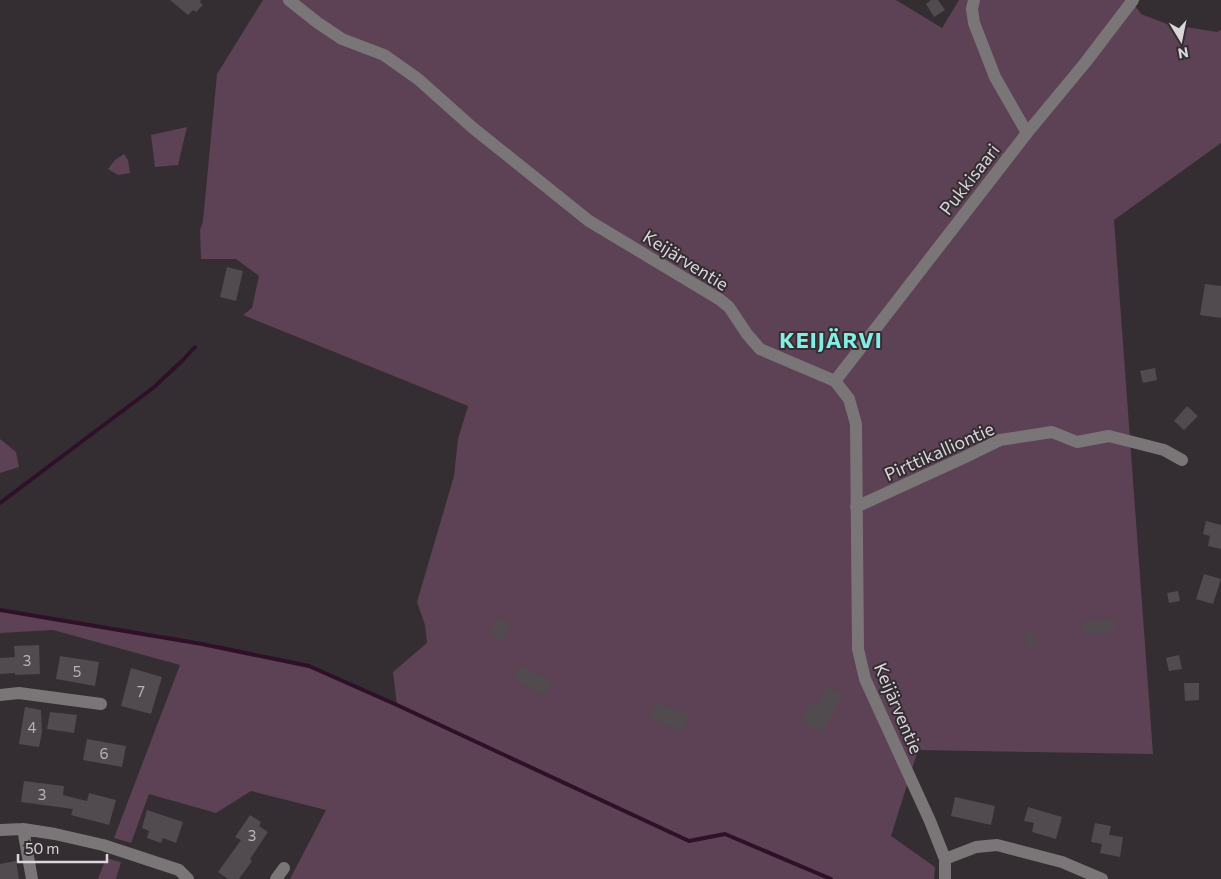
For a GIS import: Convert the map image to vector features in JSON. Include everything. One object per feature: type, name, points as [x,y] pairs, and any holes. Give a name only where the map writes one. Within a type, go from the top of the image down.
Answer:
[{"type":"street","name":"Keijärventie","points":[[290,0],[342,39],[384,55],[418,79],[473,128],[589,221],[719,299],[729,307],[747,334],[760,349],[835,381],[849,399],[856,424],[858,649],[865,678],[930,821],[945,859],[945,879]]},
{"type":"street","points":[[974,0],[972,9],[974,23],[995,77],[1027,133]]},
{"type":"street","name":"Pukkisaari","points":[[835,381],[1027,133],[1085,63],[1133,0]]},
{"type":"street","name":"Pirttikalliontie","points":[[856,507],[1000,440],[1052,432],[1076,442],[1109,436],[1164,450],[1182,460]]},
{"type":"street","points":[[0,694],[19,693],[101,704]]},
{"type":"street","points":[[0,830],[23,829],[102,845],[179,870],[188,879]]},
{"type":"street","points":[[23,829],[32,879]]},
{"type":"street","points":[[945,859],[976,847],[997,845],[1062,862],[1102,879]]},
{"type":"street","points":[[276,879],[284,868]]},
{"type":"shaded area","points":[[263,0],[896,0],[942,28],[959,0],[1131,0],[1141,14],[1167,24],[1217,32],[1221,30],[1221,143],[1114,220],[1153,754],[918,750],[891,836],[935,867],[934,879],[290,879],[326,810],[251,791],[216,813],[149,794],[131,843],[114,838],[180,665],[53,630],[0,633],[0,610],[202,644],[309,666],[397,705],[393,672],[427,643],[425,625],[417,602],[454,476],[458,439],[468,406],[243,315],[252,308],[259,276],[236,259],[201,259],[200,230],[203,221],[217,74]]},
{"type":"shaded area","points":[[187,127],[178,165],[155,167],[151,135]]},
{"type":"shaded area","points":[[124,154],[128,160],[130,173],[118,175],[108,169],[115,160]]},
{"type":"shaded area","points":[[0,439],[16,452],[19,467],[0,473]]},
{"type":"shaded area","points":[[106,858],[121,862],[116,879],[98,879]]},
{"type":"building","points":[[170,0],[201,0],[200,2],[203,5],[196,12],[193,10],[188,15]]},
{"type":"building","points":[[931,0],[938,0],[945,10],[934,17],[926,4]]},
{"type":"building","points":[[227,267],[243,271],[236,301],[220,297]]},
{"type":"building","points":[[1205,284],[1221,286],[1221,318],[1200,315]]},
{"type":"building","points":[[1155,368],[1157,380],[1143,383],[1140,371]]},
{"type":"building","points":[[1187,406],[1198,416],[1184,430],[1174,421]]},
{"type":"building","points":[[1206,521],[1221,525],[1221,549],[1208,546],[1210,536],[1203,534]]},
{"type":"building","points":[[1204,574],[1221,579],[1213,604],[1196,599]]},
{"type":"building","points":[[1178,591],[1180,601],[1169,603],[1167,593]]},
{"type":"building","points":[[497,618],[511,624],[503,641],[490,634]]},
{"type":"building","points":[[1114,619],[1114,632],[1082,634],[1081,621]]},
{"type":"building","points":[[1032,631],[1039,644],[1030,648],[1024,635]]},
{"type":"building","points":[[39,645],[40,674],[0,674],[0,658],[15,657],[14,646]]},
{"type":"building","points":[[1179,655],[1182,669],[1169,671],[1166,658]]},
{"type":"building","points":[[60,656],[99,662],[95,686],[56,679]]},
{"type":"building","points":[[521,665],[553,682],[545,696],[514,679]]},
{"type":"building","points":[[131,668],[162,677],[151,714],[121,706]]},
{"type":"building","points":[[1184,683],[1199,683],[1199,700],[1185,701]]},
{"type":"building","points":[[827,686],[842,694],[823,732],[801,722],[809,703],[818,706]]},
{"type":"building","points":[[656,702],[689,715],[682,732],[649,719]]},
{"type":"building","points":[[25,707],[41,710],[42,732],[39,747],[19,744]]},
{"type":"building","points":[[50,712],[77,715],[74,733],[47,729]]},
{"type":"building","points":[[87,739],[126,746],[122,767],[83,760]]},
{"type":"building","points":[[24,781],[64,786],[63,795],[87,801],[89,793],[116,800],[109,825],[71,815],[73,809],[21,802]]},
{"type":"building","points":[[955,797],[995,806],[991,825],[951,816]]},
{"type":"building","points":[[1028,807],[1062,817],[1056,839],[1032,832],[1034,823],[1024,821]]},
{"type":"building","points":[[147,810],[183,822],[176,843],[163,838],[161,843],[147,838],[149,831],[142,828]]},
{"type":"building","points":[[250,815],[261,822],[259,826],[268,832],[250,859],[252,861],[239,879],[228,879],[218,872],[241,840],[235,837]]},
{"type":"building","points":[[1095,823],[1111,826],[1109,835],[1123,837],[1120,857],[1100,853],[1102,844],[1091,842]]},
{"type":"building","points":[[16,861],[19,879],[0,879],[0,864]]},
{"type":"waterway","points":[[0,503],[153,388],[195,347]]},
{"type":"waterway","points":[[0,610],[202,644],[309,666],[689,841],[725,834],[831,879]]},
{"type":"district","name":"KEIJÄRVI","points":[[831,339]]}]
